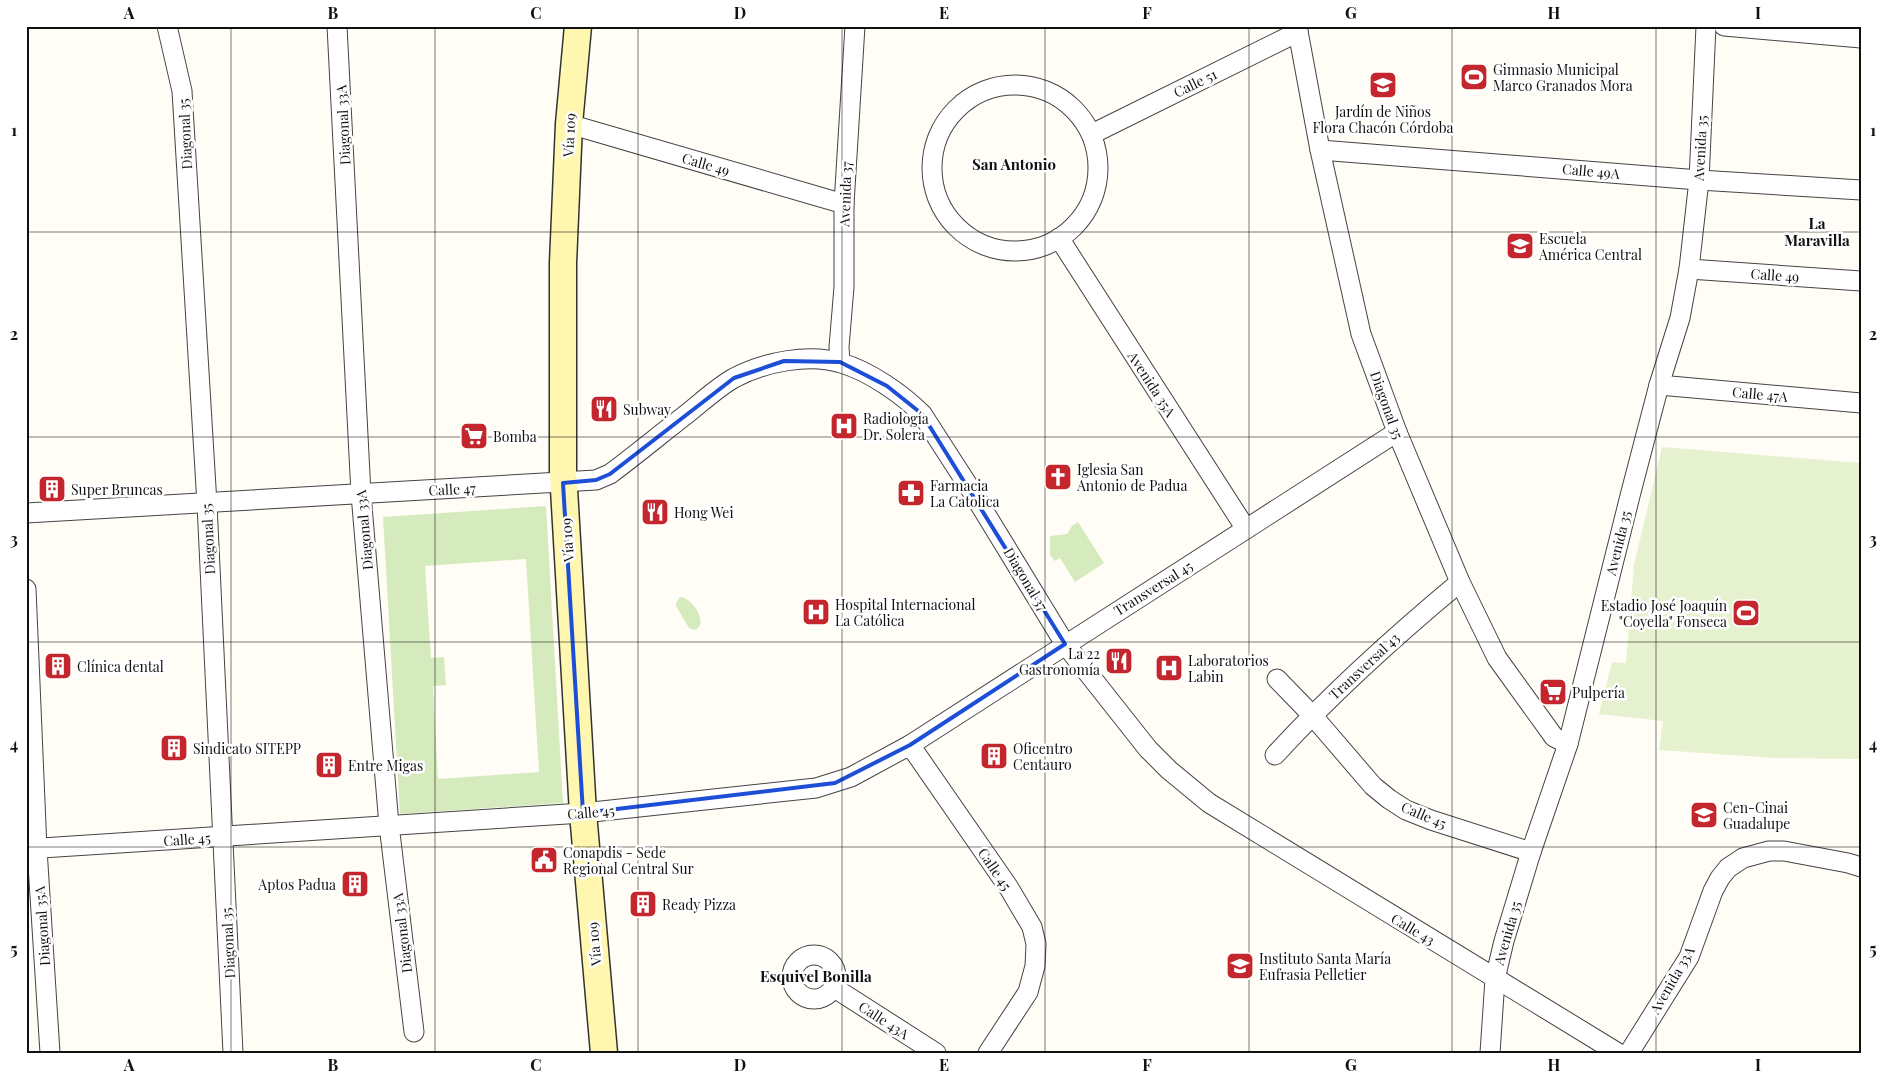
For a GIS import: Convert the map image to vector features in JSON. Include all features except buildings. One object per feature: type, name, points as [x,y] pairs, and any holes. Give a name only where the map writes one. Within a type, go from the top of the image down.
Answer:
[{"type":"main road","name":"Vía 109","points":[[578,26],[569,124],[562,263],[563,483],[583,813],[604,1053]]},
{"type":"street","name":"Diagonal 35","points":[[167,26],[182,90],[207,504],[233,1053]]},
{"type":"street","name":"Diagonal 33A","points":[[338,26],[361,494],[389,825],[414,1032]]},
{"type":"street","name":"Avenida 37","points":[[840,362],[839,346],[844,287],[844,204],[855,26]]},
{"type":"street","name":"Avenida 35","points":[[1490,1053],[1495,979],[1504,941],[1531,852],[1568,744],[1630,492],[1680,318],[1689,269],[1699,180],[1706,26]]},
{"type":"street","points":[[1724,26],[1861,38]]},
{"type":"street","name":"Diagonal 35","points":[[1298,29],[1320,150],[1361,334],[1397,432],[1460,582],[1497,658],[1554,737],[1568,744]]},
{"type":"street","name":"Calle 51","points":[[1092,134],[1298,29]]},
{"type":"street","points":[[1007,85],[1034,87],[1059,96],[1079,114],[1092,134],[1098,160],[1097,183],[1090,205],[1077,224],[1059,238],[1034,249],[1007,251],[981,244],[958,229],[942,208],[933,182],[933,155],[942,129],[958,108],[981,92],[1007,85]]},
{"type":"street","name":"Calle 49","points":[[569,124],[844,204]]},
{"type":"street","name":"Calle 49A","points":[[1320,150],[1699,180],[1861,190]]},
{"type":"street","name":"Avenida 35A","points":[[1059,238],[1246,529]]},
{"type":"street","name":"Calle 49","points":[[1689,269],[1861,281]]},
{"type":"street","name":"Calle 47","points":[[26,513],[596,480],[610,474],[712,393],[734,378],[769,364],[784,361],[801,359],[840,362]]},
{"type":"street","name":"Diagonal 37","points":[[840,362],[887,386],[912,404],[922,414],[972,490],[1065,644],[1148,749],[1209,803]]},
{"type":"street","name":"Calle 47A","points":[[1660,385],[1861,403]]},
{"type":"street","name":"Transversal 45","points":[[910,745],[1397,432]]},
{"type":"street","name":"Transversal 43","points":[[1275,755],[1312,715],[1405,627],[1460,582]]},
{"type":"street","name":"Diagonal 35A","points":[[26,588],[32,849],[50,1053]]},
{"type":"street","name":"Calle 45","points":[[1277,679],[1312,715],[1373,786],[1406,810],[1431,820],[1531,852]]},
{"type":"street","name":"Calle 45","points":[[32,849],[583,813],[816,788],[851,777],[910,745],[1009,888],[1032,927],[1036,944],[1035,966],[1028,992],[988,1053]]},
{"type":"street","name":"Calle 43","points":[[1209,803],[1618,1053]]},
{"type":"street","name":"Avenida 33A","points":[[1629,1053],[1689,957],[1713,891],[1728,868],[1743,858],[1769,851],[1848,863],[1861,867]]},
{"type":"street","name":"Calle 43A","points":[[833,987],[936,1053]]},
{"type":"highlighted area","points":[[784,361],[840,362],[887,386],[922,414],[1065,644],[910,745],[835,783],[583,813],[563,483],[596,480],[610,474],[734,378]]},
{"type":"green space","name":"Estadio José Joaquín \"Coyella\" Fonseca","points":[[1662,447],[1861,463],[1861,759],[1774,758],[1659,750],[1663,721],[1599,714],[1612,662],[1626,663],[1634,565]]},
{"type":"green space","points":[[546,506],[563,803],[400,814],[383,517]],"holes":[[[526,559],[539,772],[438,779],[433,686],[446,685],[444,657],[431,658],[425,566]]]},
{"type":"green space","points":[[1078,522],[1104,563],[1075,582],[1060,558],[1055,561],[1050,555],[1050,536],[1067,534],[1072,526]]},
{"type":"green space","points":[[680,597],[689,601],[694,606],[700,617],[701,623],[694,630],[689,628],[676,606]]},
{"type":"place","name":"Gimnasio Municipal Marco Granados Mora","points":[[1474,77]]},
{"type":"place","name":"Jardín de Niños Flora Chacón Córdoba","points":[[1383,85]]},
{"type":"place","name":"Escuela América Central","points":[[1520,246]]},
{"type":"place","name":"Subway","points":[[604,409]]},
{"type":"place","name":"Radiología Dr. Solera","points":[[844,426]]},
{"type":"place","name":"Bomba","points":[[474,436]]},
{"type":"place","name":"Iglesia San Antonio de Padua","points":[[1058,477]]},
{"type":"place","name":"Super Bruncas","points":[[52,489]]},
{"type":"place","name":"Farmacia La Catolica","points":[[911,493]]},
{"type":"place","name":"Hong Wei","points":[[655,512]]},
{"type":"place","name":"Hospital Internacional La Católica","points":[[816,612]]},
{"type":"place","name":"Estadio José Joaquín \"Coyella\" Fonseca","points":[[1746,613]]},
{"type":"place","name":"La 22 Gastronomía","points":[[1119,661]]},
{"type":"place","name":"Clínica dental","points":[[58,666]]},
{"type":"place","name":"Laboratorios Labin","points":[[1169,668]]},
{"type":"place","name":"Pulpería","points":[[1553,692]]},
{"type":"place","name":"Sindicato SITEPP","points":[[174,748]]},
{"type":"place","name":"Oficentro Centauro","points":[[994,756]]},
{"type":"place","name":"Entre Migas","points":[[329,765]]},
{"type":"place","name":"Cen-Cinai Guadalupe","points":[[1704,815]]},
{"type":"place","name":"Conapdis - Sede Regional Central Sur","points":[[544,860]]},
{"type":"place","name":"Aptos Padua","points":[[355,884]]},
{"type":"place","name":"Ready Pizza","points":[[643,904]]},
{"type":"place","name":"Instituto Santa María Eufrasia Pelletier","points":[[1240,966]]},
{"type":"district","name":"San Antonio","points":[[1014,164]]},
{"type":"district","name":"La Maravilla","points":[[1817,232]]},
{"type":"district","name":"Esquivel Bonilla","points":[[816,976]]}]
